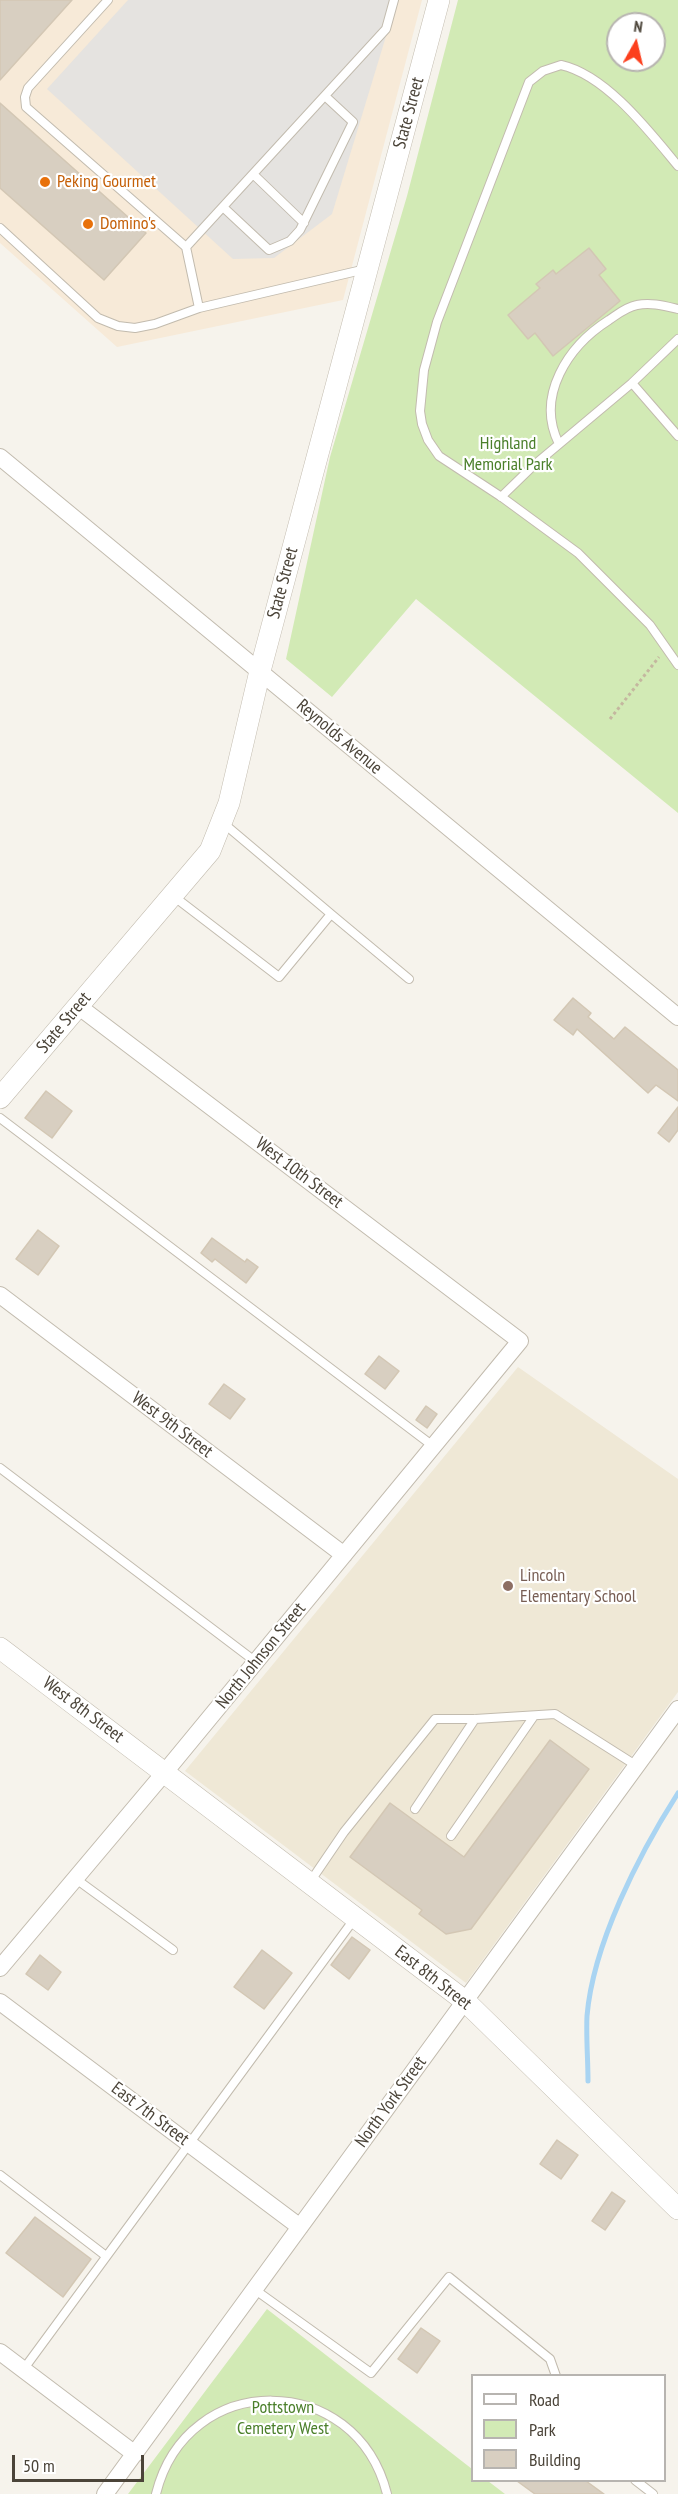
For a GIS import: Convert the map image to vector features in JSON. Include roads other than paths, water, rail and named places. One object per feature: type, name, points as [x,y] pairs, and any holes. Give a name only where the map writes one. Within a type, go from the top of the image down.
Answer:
[{"type":"street","name":"State Street","points":[[0,1098],[210,851],[222,822],[229,803],[260,671],[439,0]]},
{"type":"street","name":"Reynolds Avenue","points":[[2,463],[260,671],[678,1017]]},
{"type":"street","name":"West 10th Street","points":[[78,1006],[520,1341]]},
{"type":"street","name":"West 9th Street","points":[[0,1296],[344,1555]]},
{"type":"street","name":"North Johnson Street","points":[[0,1968],[165,1772],[520,1341]]},
{"type":"street","name":"West 8th Street","points":[[0,1648],[165,1772]]},
{"type":"street","name":"North York Street","points":[[105,2494],[678,1709]]},
{"type":"street","name":"East 8th Street","points":[[165,1772],[465,2001],[678,2209]]},
{"type":"street","name":"East 7th Street","points":[[0,2002],[300,2227]]},
{"type":"street","points":[[0,2352],[135,2454]]},
{"type":"lane","points":[[108,0],[28,88],[25,97],[26,107],[186,247],[199,308]]},
{"type":"lane","points":[[186,247],[386,29],[394,0]]},
{"type":"lane","points":[[678,166],[628,111],[597,82],[584,74],[561,65],[543,71],[529,82],[437,322],[424,370],[421,394],[422,424],[439,456],[501,497],[578,553],[650,625],[678,665]]},
{"type":"lane","points":[[223,207],[269,250],[290,241],[304,224],[353,122],[325,96]]},
{"type":"lane","points":[[253,174],[304,224]]},
{"type":"lane","points":[[0,228],[98,318],[118,326],[135,328],[155,324],[199,308],[367,269]]},
{"type":"lane","points":[[559,444],[552,430],[550,414],[552,396],[557,377],[576,348],[598,327],[624,309],[636,305],[653,304],[678,309]]},
{"type":"lane","points":[[501,497],[559,444],[632,383],[678,339]]},
{"type":"lane","points":[[632,383],[678,436]]},
{"type":"lane","points":[[222,822],[409,979]]},
{"type":"lane","points":[[172,894],[279,977],[331,914]]},
{"type":"lane","points":[[0,1118],[433,1446]]},
{"type":"lane","points":[[0,1468],[256,1662]]},
{"type":"lane","points":[[309,1882],[344,1832],[435,1719],[555,1714],[637,1766]]},
{"type":"lane","points":[[451,1836],[534,1716]]},
{"type":"lane","points":[[415,1809],[475,1719]]},
{"type":"lane","points":[[76,1879],[173,1950]]},
{"type":"lane","points":[[23,2370],[356,1917]]},
{"type":"lane","points":[[0,2175],[106,2256]]},
{"type":"lane","points":[[254,2289],[371,2373],[448,2277],[550,2359],[555,2374]]},
{"type":"lane","points":[[156,2494],[167,2464],[184,2439],[207,2419],[234,2406],[263,2400],[293,2401],[322,2411],[348,2427],[368,2449],[382,2475],[387,2494]]},
{"type":"lane","points":[[636,2482],[653,2494]]},
{"type":"waterway","points":[[588,2081],[587,2016],[598,1959],[620,1900],[648,1843],[678,1793]]},
{"type":"place","name":"Peking Gourmet","points":[[45,182]]},
{"type":"place","name":"Domino's","points":[[88,224]]},
{"type":"place","name":"Lincoln Elementary School","points":[[508,1586]]},
{"type":"park label","name":"Highland Memorial Park","points":[[508,454]]},
{"type":"park label","name":"Pottstown Cemetery West","points":[[283,2418]]}]
